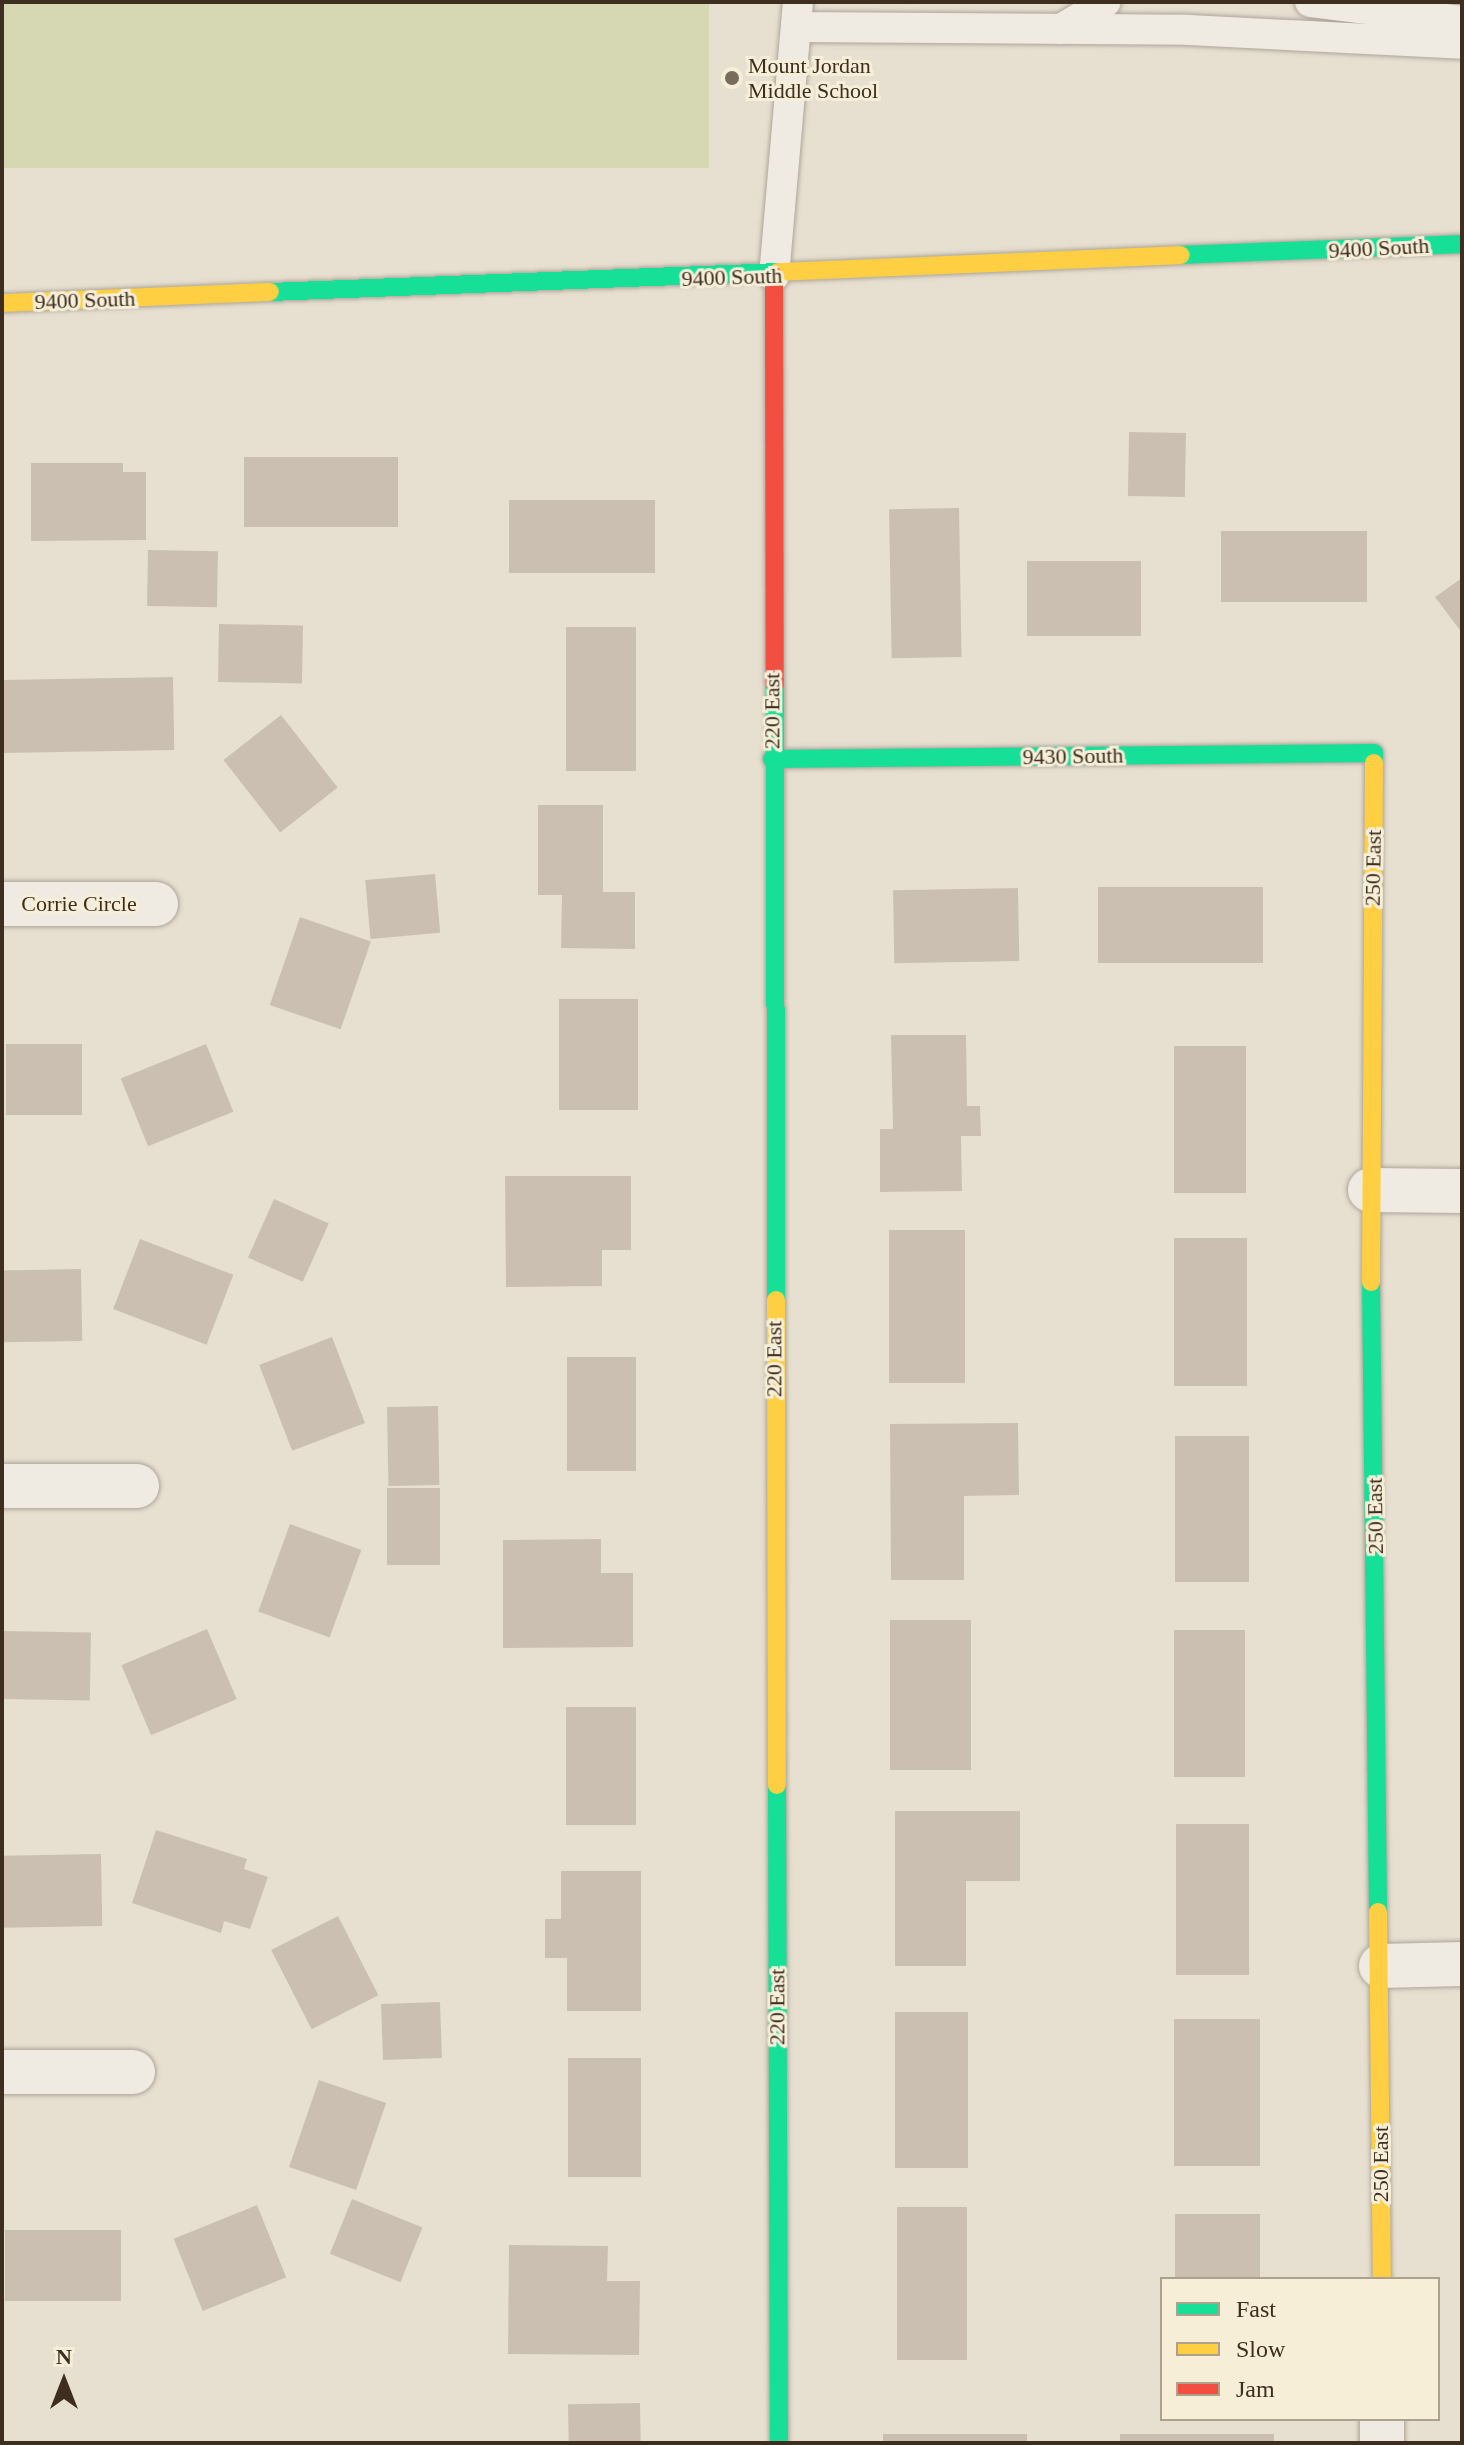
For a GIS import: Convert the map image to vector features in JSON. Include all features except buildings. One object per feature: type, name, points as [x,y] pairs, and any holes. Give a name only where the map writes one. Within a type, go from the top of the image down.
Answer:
[{"type":"street","name":"9400 South","points":[[2,303],[774,276],[1462,244]]},
{"type":"street","name":"220 East","points":[[774,276],[772,759],[779,2443]]},
{"type":"street","name":"9430 South","points":[[772,759],[1374,753]]},
{"type":"street","name":"250 East","points":[[1374,753],[1370,1190],[1381,1966],[1382,2277]]},
{"type":"street","name":"Corrie Circle","points":[[2,904],[156,904]]},
{"type":"street","points":[[1370,1190],[1462,1191]]},
{"type":"street","points":[[2,1486],[137,1486]]},
{"type":"street","points":[[1381,1966],[1462,1964]]},
{"type":"street","points":[[2,2072],[133,2072]]},
{"type":"street","points":[[1382,2421],[1382,2443]]},
{"type":"lane","points":[[1061,29],[1106,2]]},
{"type":"lane","points":[[1310,2],[1462,21]]},
{"type":"lane","points":[[774,276],[797,14],[1007,28],[1462,44]]},
{"type":"green space","points":[[2,2],[709,2],[709,168],[2,168]]},
{"type":"traffic: fast","points":[[1181,255],[1462,244]]},
{"type":"traffic: fast","points":[[270,292],[778,272]]},
{"type":"traffic: fast","points":[[775,684],[776,1300]]},
{"type":"traffic: fast","points":[[772,759],[1374,753],[1374,763]]},
{"type":"traffic: fast","points":[[1371,1282],[1378,1912]]},
{"type":"traffic: fast","points":[[777,1785],[779,2443]]},
{"type":"traffic: slow","points":[[778,272],[1181,255]]},
{"type":"traffic: slow","points":[[2,303],[270,292]]},
{"type":"traffic: slow","points":[[1371,1282],[1374,763]]},
{"type":"traffic: slow","points":[[776,1300],[777,1785]]},
{"type":"traffic: slow","points":[[1378,1912],[1382,2277]]},
{"type":"traffic: jam","points":[[774,276],[775,684]]},
{"type":"place","name":"Mount Jordan Middle School","points":[[732,78]]}]
